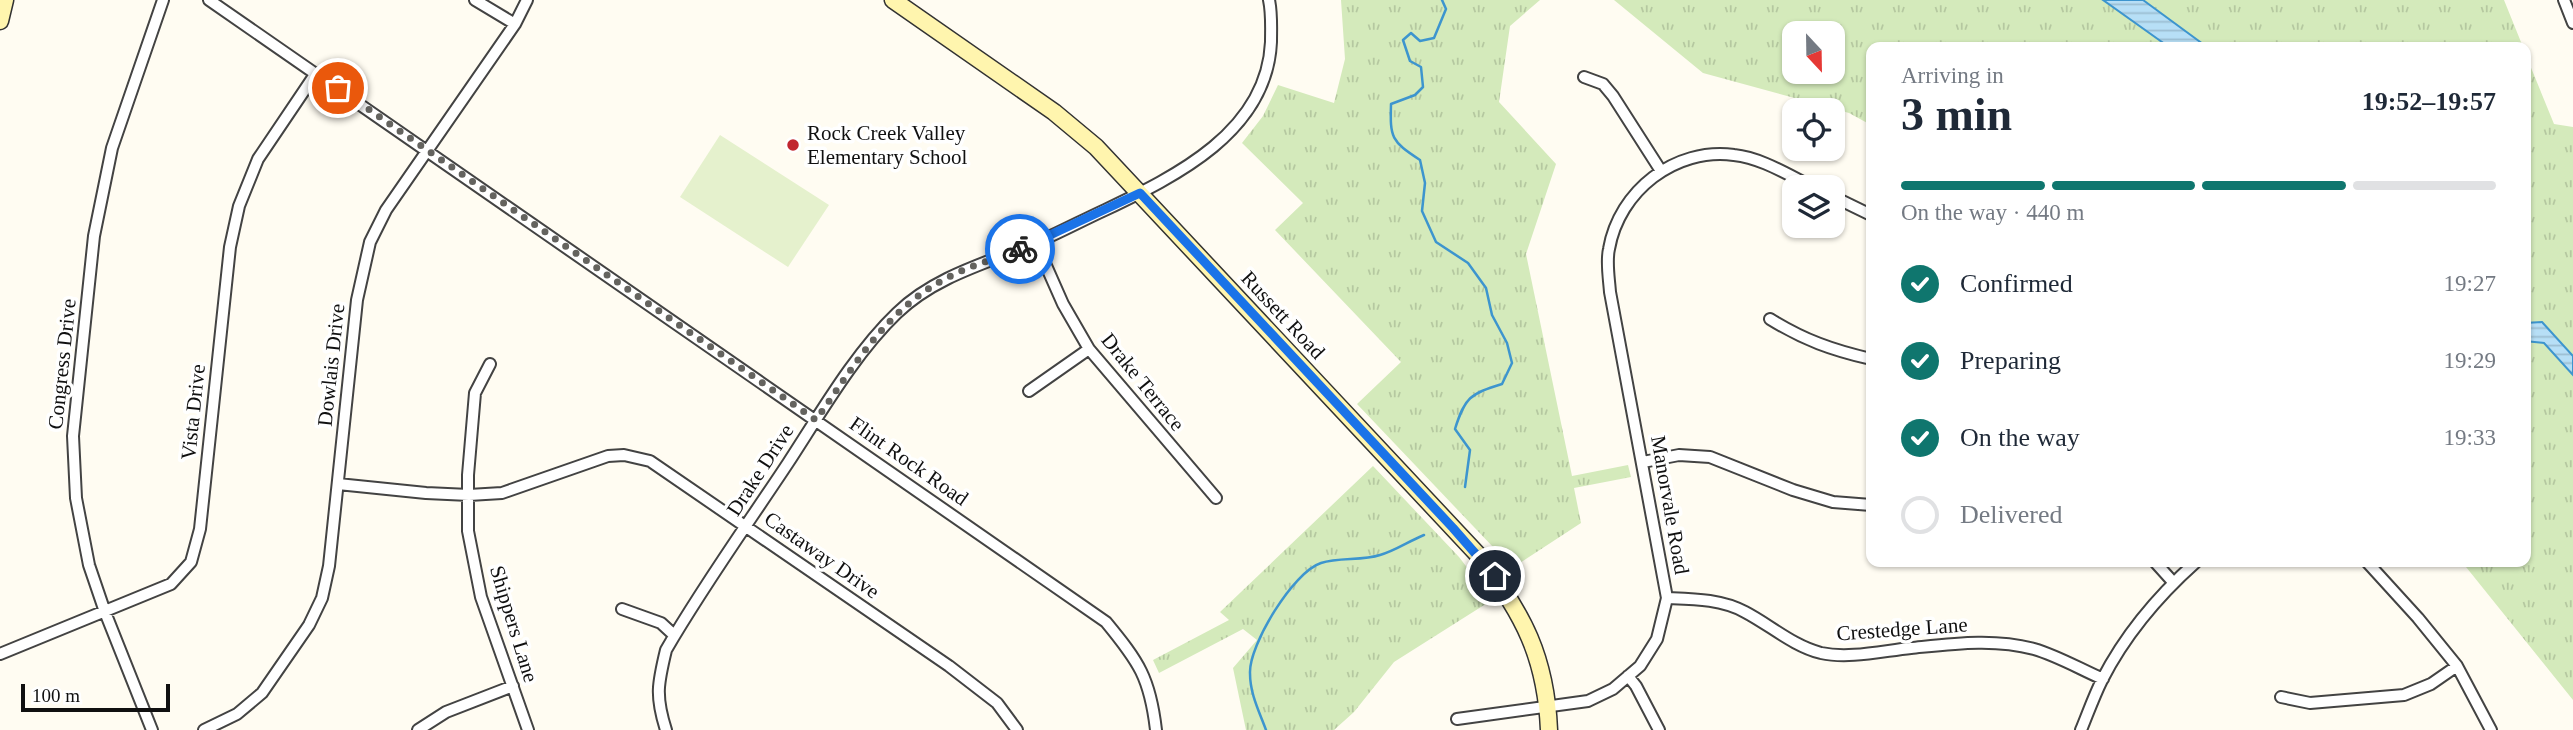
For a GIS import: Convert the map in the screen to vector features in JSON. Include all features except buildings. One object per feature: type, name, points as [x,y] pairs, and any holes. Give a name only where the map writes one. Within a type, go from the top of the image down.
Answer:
[{"type":"street","points":[[0,21],[5,0]]},
{"type":"street","name":"Congress Drive","points":[[152,730],[105,612],[83,539],[76,498],[73,436],[94,236],[112,148],[163,0]]},
{"type":"street","name":"Flint Rock Road","points":[[209,0],[1107,622],[1136,657],[1146,677],[1153,699],[1156,730]]},
{"type":"street","points":[[475,0],[515,24]]},
{"type":"street","name":"Dowlais Drive","points":[[204,730],[237,714],[262,693],[309,625],[322,598],[329,566],[357,300],[370,242],[386,210],[515,24],[527,0]]},
{"type":"street","name":"Russett Road","points":[[893,0],[1054,112],[1096,147],[1480,557],[1509,595],[1528,630],[1541,668],[1548,705],[1549,730]]},
{"type":"street","name":"Drake Drive","points":[[666,730],[659,708],[658,687],[666,650],[816,420],[873,338],[912,300],[946,278],[1036,243],[1140,193],[1223,139],[1244,117],[1257,95],[1270,60],[1272,13],[1269,0]]},
{"type":"street","points":[[2564,0],[2573,23]]},
{"type":"street","name":"Vista Drive","points":[[0,654],[171,584],[191,562],[200,529],[230,247],[239,206],[258,159],[316,73]]},
{"type":"street","points":[[1584,77],[1603,84],[1613,96],[1661,170],[1699,156],[1733,154],[1754,159],[1788,175]]},
{"type":"street","name":"Manorvale Road","points":[[1457,719],[1588,701],[1613,689],[1640,666],[1657,639],[1667,598],[1610,292],[1608,252],[1612,234],[1628,204],[1640,187],[1661,170]]},
{"type":"street","points":[[1845,202],[1866,213]]},
{"type":"street","name":"Drake Terrace","points":[[1036,243],[1063,304],[1089,349],[1216,498]]},
{"type":"street","points":[[1770,319],[1798,337],[1833,350],[1866,358]]},
{"type":"street","points":[[1029,391],[1089,349]]},
{"type":"street","name":"Shippers Lane","points":[[490,364],[475,393],[468,475],[468,531],[481,597],[528,730]]},
{"type":"street","name":"Castaway Drive","points":[[338,484],[426,494],[502,493],[608,456],[624,455],[650,461],[949,666],[997,703],[1017,730]]},
{"type":"street","points":[[1643,462],[1679,455],[1710,457],[1793,490],[1833,502],[1866,505]]},
{"type":"street","points":[[2160,567],[2173,582]]},
{"type":"street","points":[[2081,730],[2103,679],[2138,624],[2173,582],[2190,567]]},
{"type":"street","points":[[2372,567],[2457,666],[2491,730]]},
{"type":"street","name":"Crestedge Lane","points":[[1667,598],[1700,599],[1728,605],[1745,612],[1793,641],[1821,653],[1854,655],[1957,643],[1998,643],[2031,648],[2103,679]]},
{"type":"street","points":[[622,609],[661,623],[674,635]]},
{"type":"street","points":[[2281,697],[2310,703],[2404,695],[2431,684],[2457,666]]},
{"type":"street","points":[[1628,676],[1659,730]]},
{"type":"street","points":[[418,730],[446,712],[513,686]]},
{"type":"green space","points":[[1341,0],[1540,0],[1510,26],[1499,102],[1556,164],[1526,254],[1572,476],[1628,465],[1631,477],[1574,488],[1581,523],[1509,570],[1493,547],[1357,404],[1401,362],[1275,230],[1303,203],[1242,143],[1263,116],[1278,85],[1334,103],[1345,59]]},
{"type":"green space","points":[[1614,0],[2504,0],[2521,42],[1866,42],[1866,122],[1845,112],[1845,98],[1794,98],[1703,73]]},
{"type":"green space","points":[[2531,68],[2554,124],[2573,127],[2573,700],[2466,567],[2531,567]]},
{"type":"green space","points":[[720,135],[829,205],[788,267],[680,197]]},
{"type":"green space","points":[[1373,466],[1459,557],[1492,600],[1394,662],[1354,712],[1334,730],[1246,730],[1233,668],[1257,640],[1243,629],[1159,673],[1153,660],[1229,620],[1220,612]]},
{"type":"water","points":[[2103,0],[2143,0],[2200,42],[2162,42]]},
{"type":"water","points":[[2542,322],[2573,356],[2573,375],[2544,343],[2531,342],[2531,323]]},
{"type":"waterway","points":[[1442,0],[1446,9],[1434,38],[1420,41],[1411,33],[1403,40],[1410,61],[1421,67],[1423,87],[1415,95],[1391,104],[1391,124],[1398,143],[1420,160],[1425,183],[1422,211],[1436,242],[1468,263],[1486,288],[1492,315],[1507,343],[1512,363],[1502,384],[1476,394],[1462,410],[1455,429],[1470,450],[1465,487]]},
{"type":"waterway","points":[[1266,730],[1255,702],[1250,673],[1257,645],[1286,594],[1310,569],[1321,563],[1380,555],[1424,535]]},
{"type":"way so far","points":[[338,88],[816,420],[873,338],[897,312],[946,278],[1020,249]]},
{"type":"place","name":"Rock Creek Valley Elementary School","points":[[793,145]]},
{"type":"route","points":[[1020,249],[1140,193],[1495,576]]}]
